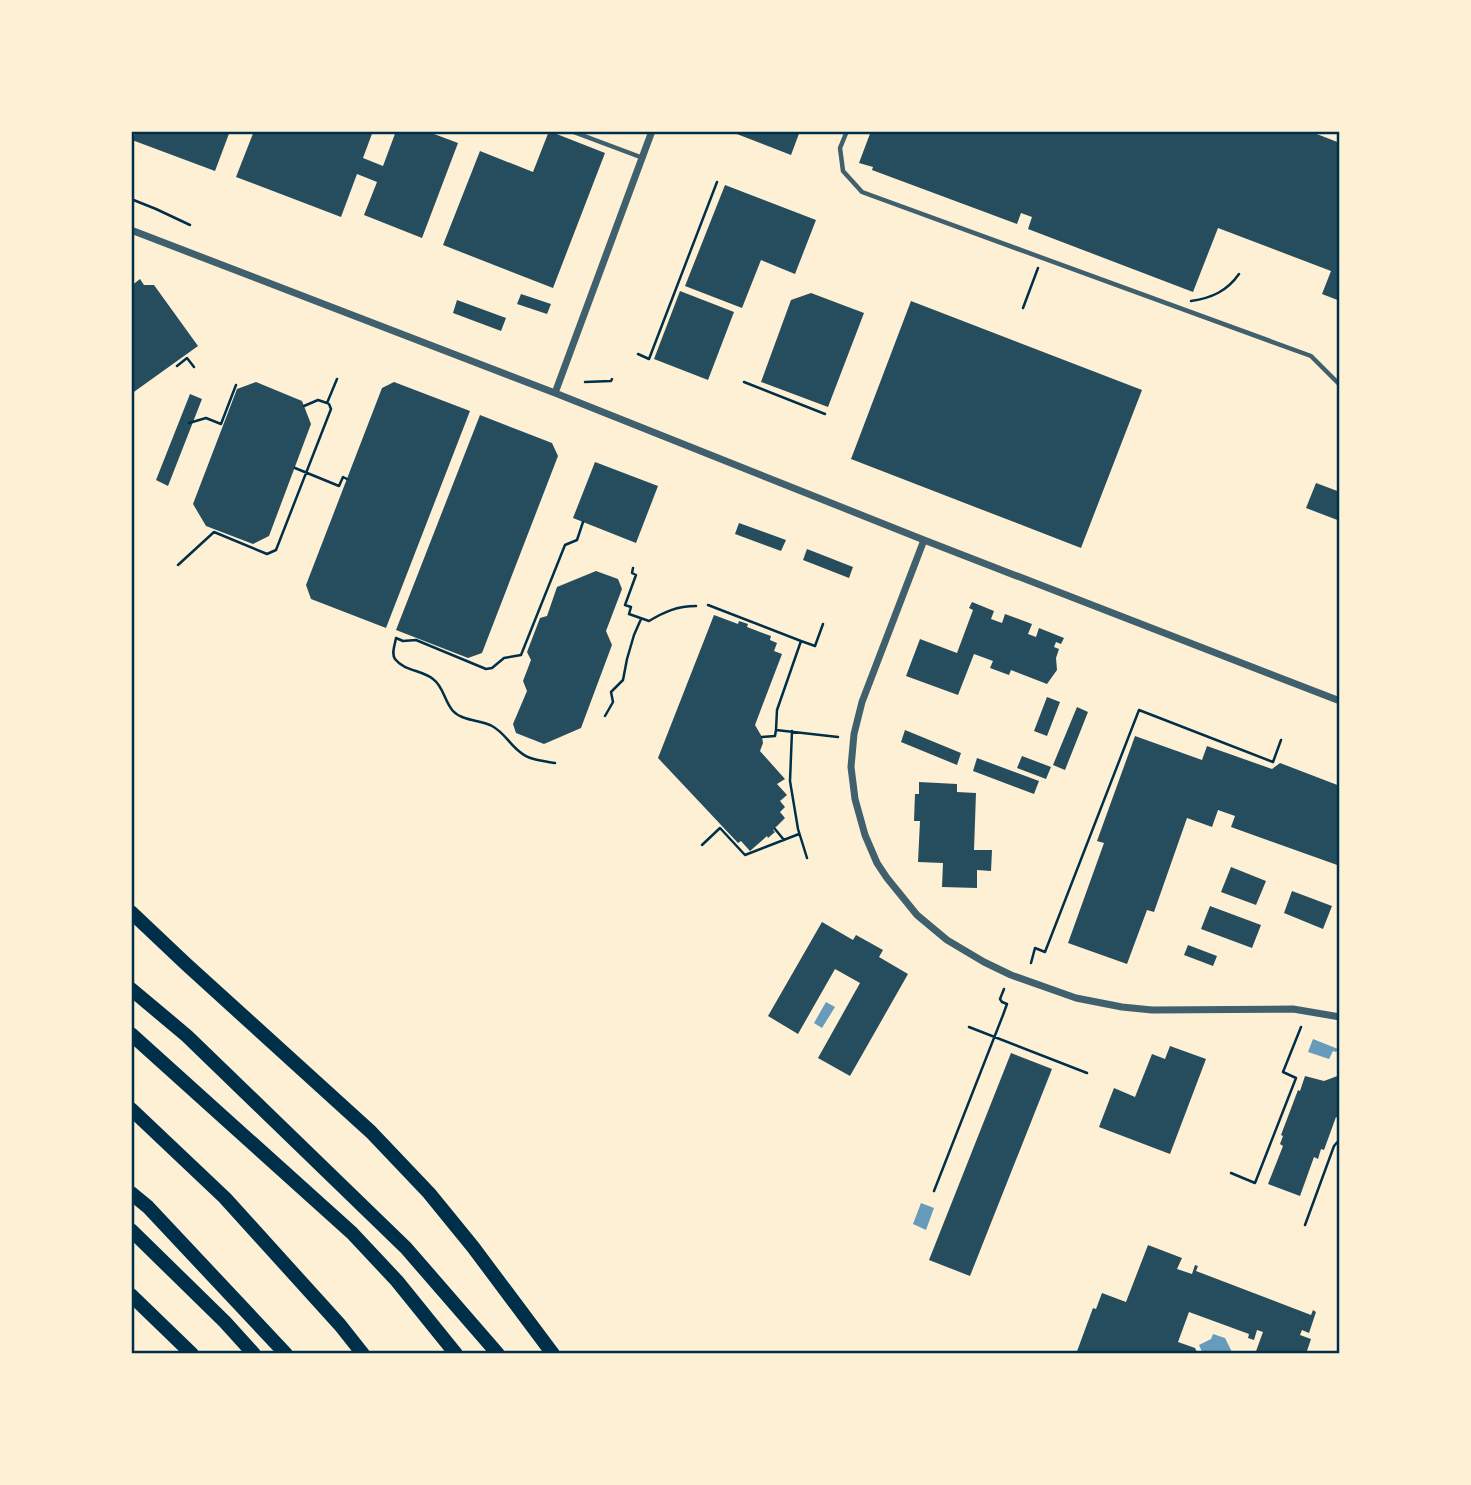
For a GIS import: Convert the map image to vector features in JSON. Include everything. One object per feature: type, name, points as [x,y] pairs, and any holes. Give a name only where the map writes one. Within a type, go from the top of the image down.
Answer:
[{"type":"highway","points":[[131,912],[371,1132],[429,1193],[553,1354]]},
{"type":"highway","points":[[131,989],[187,1036],[406,1248],[498,1354]]},
{"type":"highway","points":[[131,1034],[352,1233],[397,1281],[456,1354]]},
{"type":"highway","points":[[131,1109],[225,1198],[363,1354]]},
{"type":"highway","points":[[131,1192],[286,1354]]},
{"type":"highway","points":[[131,1230],[254,1354]]},
{"type":"highway","points":[[131,1295],[191,1354]]},
{"type":"street","points":[[555,393],[652,131]]},
{"type":"street","points":[[131,230],[1340,701]]},
{"type":"street","points":[[924,540],[862,702],[854,734],[851,767],[855,799],[865,835],[877,863],[916,915],[947,940],[991,965],[1076,998],[1152,1010],[1293,1009],[1340,1017]]},
{"type":"lane","points":[[571,131],[643,158]]},
{"type":"lane","points":[[847,131],[841,148],[843,171],[862,192],[1311,356],[1340,385]]},
{"type":"path","points":[[638,354],[649,359],[718,182]]},
{"type":"path","points":[[131,199],[190,225]]},
{"type":"path","points":[[1023,308],[1039,265]]},
{"type":"path","points":[[1191,301],[1224,291],[1239,274]]},
{"type":"path","points":[[177,366],[187,358],[194,367]]},
{"type":"path","points":[[327,403],[337,379]]},
{"type":"path","points":[[585,382],[612,379]]},
{"type":"path","points":[[744,382],[825,414]]},
{"type":"path","points":[[189,423],[206,418],[221,424],[236,385]]},
{"type":"path","points":[[178,565],[214,532],[251,549],[273,553],[279,544],[331,409],[327,403],[318,400],[304,406]]},
{"type":"path","points":[[295,468],[339,486],[343,477],[347,479]]},
{"type":"path","points":[[555,763],[530,758],[519,752],[503,733],[493,726],[456,714],[435,680],[426,674],[406,668],[393,654],[396,638],[403,641],[416,640],[486,668],[492,668],[503,658],[521,655],[565,545],[577,540],[583,522]]},
{"type":"path","points":[[634,568],[632,573],[636,575],[625,605],[631,607],[629,614],[649,621],[682,606],[696,606]]},
{"type":"path","points":[[708,605],[815,646],[823,624]]},
{"type":"path","points":[[605,716],[613,702],[611,692],[623,680],[630,647],[641,619]]},
{"type":"path","points":[[762,737],[775,736],[777,710],[801,641]]},
{"type":"path","points":[[1031,962],[1035,948],[1045,952],[1139,710],[1273,762],[1281,740]]},
{"type":"path","points":[[776,730],[838,737]]},
{"type":"path","points":[[792,731],[790,781],[799,834],[807,858]]},
{"type":"path","points":[[702,845],[720,828],[745,855],[799,834]]},
{"type":"path","points":[[775,829],[784,840]]},
{"type":"path","points":[[934,1191],[1007,1004],[1000,999],[1004,989]]},
{"type":"path","points":[[969,1027],[1087,1073]]},
{"type":"path","points":[[1231,1173],[1255,1183],[1296,1078],[1283,1072],[1301,1027]]},
{"type":"path","points":[[1305,1225],[1334,1146],[1340,1139]]},
{"type":"water","points":[[826,1002],[835,1007],[822,1028],[814,1023]]},
{"type":"water","points":[[1313,1039],[1338,1049],[1333,1051],[1329,1059],[1308,1052]]},
{"type":"water","points":[[921,1203],[934,1208],[926,1230],[913,1224]]},
{"type":"water","points":[[1213,1334],[1225,1338],[1233,1354],[1203,1354],[1199,1345],[1211,1339]]},
{"type":"building","points":[[136,131],[230,131],[215,171],[132,140]]},
{"type":"building","points":[[254,131],[373,131],[363,158],[383,166],[396,131],[426,131],[458,143],[422,238],[364,215],[377,182],[357,174],[341,217],[236,177]]},
{"type":"building","points":[[549,131],[605,153],[553,288],[443,245],[480,151],[533,172]]},
{"type":"building","points":[[729,131],[800,131],[791,155]]},
{"type":"building","points":[[871,131],[1309,131],[1340,143],[1340,301],[1322,294],[1331,271],[1218,228],[1193,292],[1028,229],[1032,217],[1021,213],[1017,224],[872,170],[873,167],[859,163]]},
{"type":"building","points":[[725,185],[816,220],[795,274],[761,260],[742,308],[685,286]]},
{"type":"building","points":[[140,279],[144,285],[154,285],[198,346],[131,394],[131,286]]},
{"type":"building","points":[[680,291],[734,312],[708,380],[654,359]]},
{"type":"building","points":[[811,293],[864,313],[828,407],[761,382],[791,300]]},
{"type":"building","points":[[521,294],[551,304],[547,314],[517,304]]},
{"type":"building","points":[[457,300],[506,318],[501,331],[453,313]]},
{"type":"building","points":[[911,301],[1142,390],[1081,548],[851,459]]},
{"type":"building","points":[[256,382],[302,401],[311,424],[269,536],[253,544],[206,526],[193,504],[237,389]]},
{"type":"building","points":[[394,382],[470,411],[386,628],[311,599],[306,585],[382,388]]},
{"type":"building","points":[[190,394],[202,399],[168,486],[156,480]]},
{"type":"building","points":[[480,415],[552,443],[558,456],[482,653],[468,658],[396,630]]},
{"type":"building","points":[[595,462],[658,486],[636,543],[573,518]]},
{"type":"building","points":[[1316,483],[1340,492],[1340,521],[1306,508]]},
{"type":"building","points":[[739,523],[786,540],[781,551],[735,534]]},
{"type":"building","points":[[807,549],[853,567],[849,578],[803,560]]},
{"type":"building","points":[[596,571],[618,579],[622,589],[606,631],[612,645],[581,728],[544,744],[516,733],[513,724],[527,691],[523,681],[531,660],[527,652],[540,618],[547,616],[557,587]]},
{"type":"building","points":[[972,602],[994,611],[991,619],[1002,623],[1005,614],[1032,624],[1028,634],[1036,637],[1039,628],[1064,638],[1061,644],[1056,642],[1054,647],[1059,649],[1056,658],[1057,670],[1047,684],[1011,670],[1009,675],[990,668],[993,661],[974,654],[958,695],[906,676],[920,639],[957,653],[973,610],[969,608]]},
{"type":"building","points":[[714,615],[738,624],[739,621],[748,624],[747,627],[771,636],[770,640],[777,643],[774,651],[782,654],[755,725],[762,737],[760,751],[785,779],[777,784],[787,795],[780,801],[785,807],[780,812],[785,818],[773,830],[775,832],[750,851],[741,841],[738,843],[658,758]]},
{"type":"building","points":[[1047,697],[1060,702],[1047,736],[1034,731]]},
{"type":"building","points":[[1077,707],[1088,712],[1065,770],[1053,765]]},
{"type":"building","points":[[905,730],[961,753],[957,765],[901,742]]},
{"type":"building","points":[[1135,736],[1202,760],[1207,746],[1272,769],[1280,763],[1340,786],[1340,866],[1231,827],[1235,816],[1218,810],[1212,827],[1187,818],[1154,912],[1147,910],[1127,964],[1068,943],[1104,843],[1097,841]]},
{"type":"building","points":[[1022,756],[1051,767],[1046,779],[1017,768]]},
{"type":"building","points":[[977,758],[1039,781],[1034,794],[973,771]]},
{"type":"building","points":[[919,782],[957,784],[957,792],[976,793],[974,850],[992,850],[991,871],[977,870],[977,888],[942,887],[943,863],[918,862],[920,821],[914,821],[915,794],[919,794]]},
{"type":"building","points":[[1231,867],[1266,881],[1256,905],[1221,892]]},
{"type":"building","points":[[1292,891],[1332,906],[1323,929],[1284,913]]},
{"type":"building","points":[[1210,906],[1261,925],[1252,948],[1201,929]]},
{"type":"building","points":[[822,922],[853,940],[856,935],[883,950],[879,957],[908,974],[850,1076],[818,1058],[860,983],[835,969],[798,1034],[768,1016]]},
{"type":"building","points":[[1188,945],[1217,956],[1213,966],[1184,955]]},
{"type":"building","points":[[1170,1046],[1206,1059],[1170,1154],[1099,1127],[1114,1088],[1135,1097],[1152,1054],[1165,1059]]},
{"type":"building","points":[[1011,1053],[1052,1069],[970,1276],[929,1260]]},
{"type":"building","points":[[1340,1075],[1340,1112],[1324,1150],[1321,1149],[1318,1159],[1314,1157],[1300,1196],[1268,1184],[1283,1146],[1280,1144],[1281,1135],[1305,1076],[1324,1081]]},
{"type":"building","points":[[1148,1245],[1182,1258],[1177,1269],[1192,1274],[1195,1265],[1198,1266],[1196,1271],[1311,1315],[1313,1310],[1316,1312],[1309,1333],[1302,1330],[1300,1335],[1311,1339],[1306,1354],[1255,1354],[1263,1332],[1257,1330],[1254,1340],[1248,1338],[1249,1334],[1189,1312],[1178,1342],[1195,1348],[1198,1354],[1076,1354],[1093,1308],[1096,1309],[1102,1293],[1126,1302]]}]
